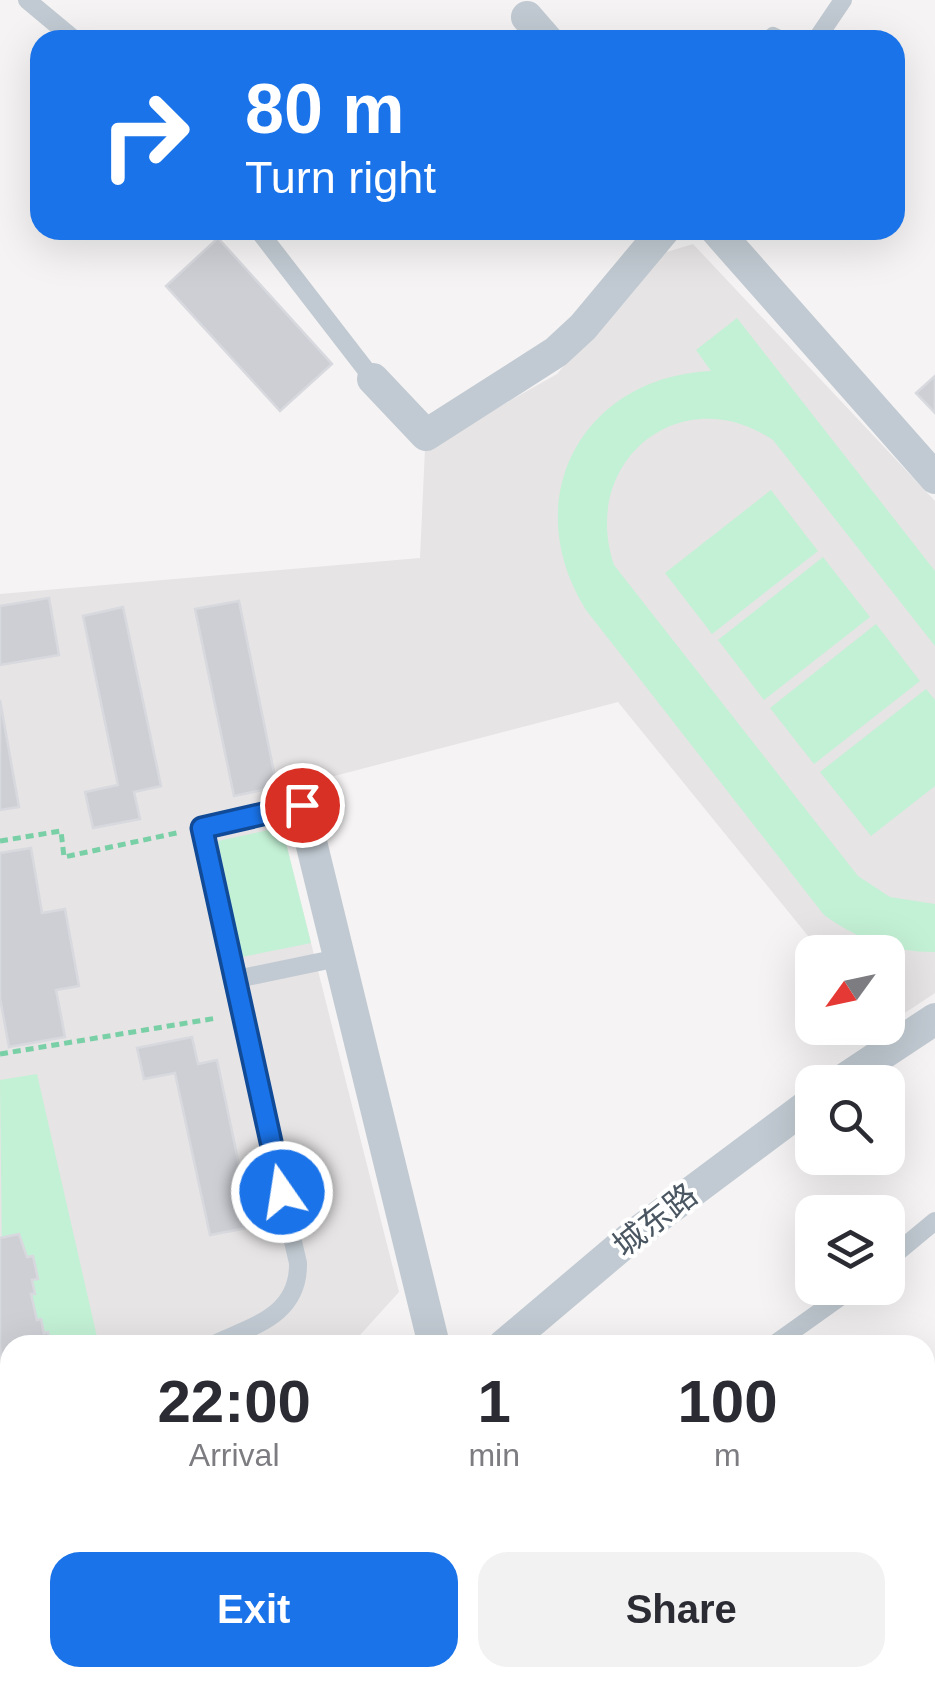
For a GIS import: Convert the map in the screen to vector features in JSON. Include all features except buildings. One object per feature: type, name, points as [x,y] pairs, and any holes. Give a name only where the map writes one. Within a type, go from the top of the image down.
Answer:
[{"type":"street","points":[[373,379],[426,436],[556,352],[607,300],[656,240]]},
{"type":"street","points":[[725,240],[935,478]]},
{"type":"street","points":[[302,805],[432,1335]]},
{"type":"street","points":[[866,1065],[935,1019]]},
{"type":"street","name":"城东路","points":[[516,1335],[634,1236],[795,1115]]},
{"type":"lane","points":[[27,0],[64,30]]},
{"type":"lane","points":[[823,30],[843,0]]},
{"type":"lane","points":[[266,240],[373,379]]},
{"type":"lane","points":[[234,1335],[280,1314],[292,1296],[298,1274],[202,828],[302,805]]},
{"type":"lane","points":[[232,980],[338,958]]},
{"type":"lane","points":[[905,1246],[935,1221]]},
{"type":"lane","points":[[787,1335],[829,1305]]},
{"type":"path","points":[[0,841],[61,831],[64,856],[209,826]]},
{"type":"path","points":[[0,1054],[240,1014]]},
{"type":"shaded area","points":[[693,244],[935,501],[935,993],[905,1013],[905,935],[807,935],[618,702],[273,792],[399,1292],[360,1335],[0,1335],[0,594],[420,558],[425,449],[557,374],[660,254]]},
{"type":"green space","points":[[737,318],[935,571],[935,646],[773,440],[738,423],[704,419],[673,425],[646,440],[625,463],[611,493],[607,527],[614,565],[858,876],[890,897],[935,904],[935,952],[905,950],[905,935],[859,935],[824,915],[586,610],[566,568],[558,527],[561,488],[574,452],[596,420],[627,395],[665,378],[711,371],[696,350]]},
{"type":"green space","points":[[771,490],[818,551],[712,634],[665,573]]},
{"type":"green space","points":[[823,557],[870,617],[764,700],[718,640]]},
{"type":"green space","points":[[876,624],[920,681],[814,764],[770,708]]},
{"type":"green space","points":[[926,689],[935,700],[935,786],[871,836],[820,772]]},
{"type":"green space","points":[[282,827],[311,943],[242,957],[218,841]]},
{"type":"green space","points":[[37,1074],[97,1335],[3,1335],[0,1080]]},
{"type":"route","points":[[282,1192],[232,980],[202,828],[302,805]]}]
